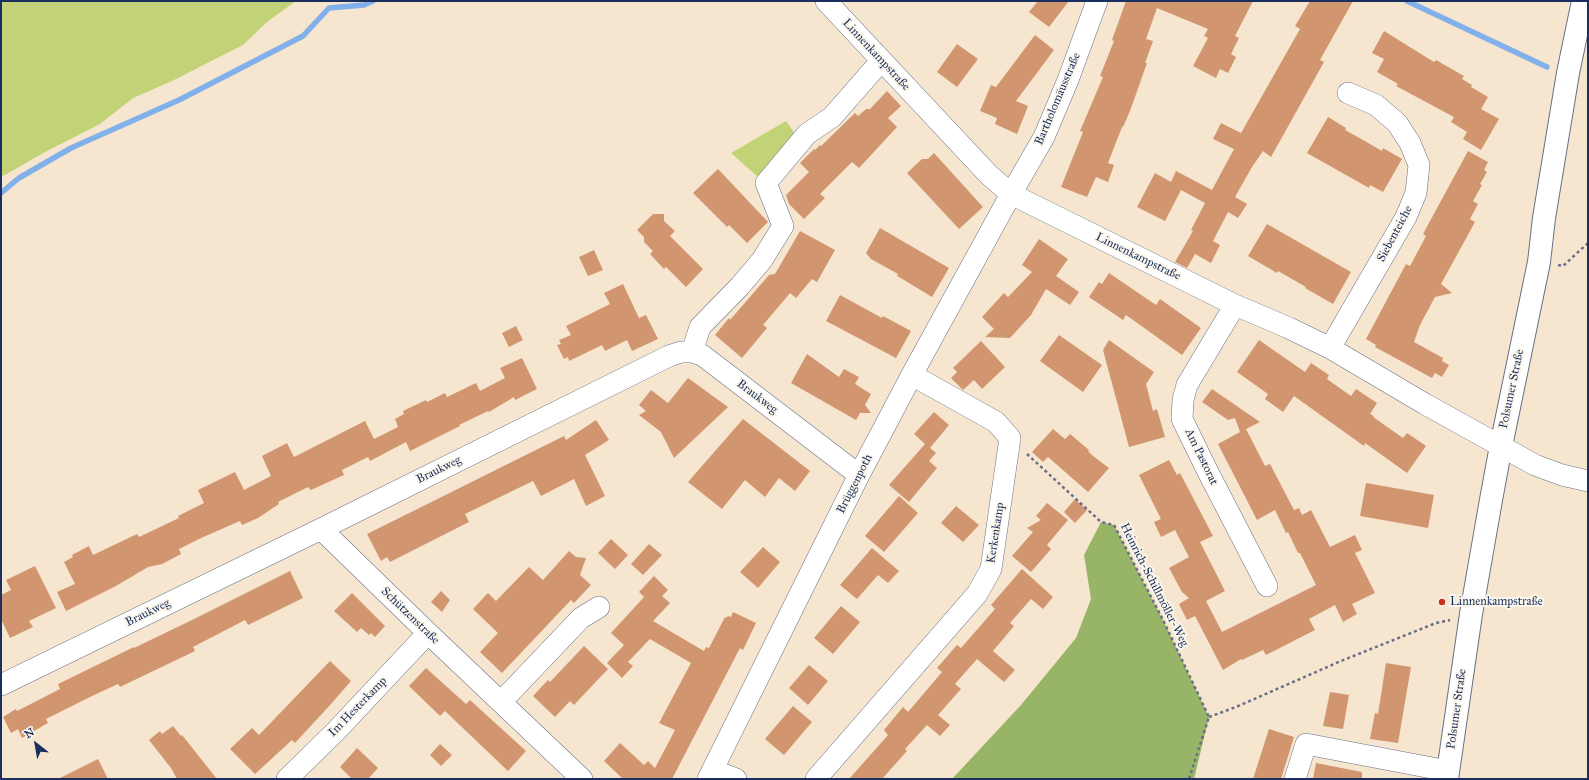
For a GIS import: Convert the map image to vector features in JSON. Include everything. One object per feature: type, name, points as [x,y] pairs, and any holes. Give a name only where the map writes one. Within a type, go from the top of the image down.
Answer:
[{"type":"main road","name":"Polsumer Straße","points":[[1448,775],[1471,614],[1500,446],[1539,262],[1544,218],[1567,81],[1583,1]]},
{"type":"street","name":"Linnenkampstraße","points":[[826,1],[989,176],[1011,194],[1235,305],[1289,328],[1330,348],[1425,404],[1535,465],[1562,475],[1588,481]]},
{"type":"street","name":"Bartholomäusstraße","points":[[1011,194],[1044,137],[1068,80],[1097,1]]},
{"type":"street","points":[[692,352],[700,327],[740,286],[762,260],[783,226],[766,183],[808,134],[832,117],[881,61]]},
{"type":"street","name":"Siebenteiche","points":[[1330,348],[1406,217],[1416,193],[1420,165],[1410,143],[1397,123],[1376,106],[1348,93]]},
{"type":"street","name":"Brüggenpoth","points":[[711,774],[859,475],[1011,194]]},
{"type":"street","name":"Am Pastorat","points":[[1235,305],[1187,385],[1183,400],[1182,419],[1268,586]]},
{"type":"street","name":"Braukweg","points":[[1,685],[321,529],[669,356],[681,352],[692,352],[702,355],[859,475]]},
{"type":"street","name":"Kerkenkamp","points":[[816,779],[977,594],[990,568],[1010,438],[996,422],[912,375]]},
{"type":"street","name":"Schützenstraße","points":[[321,529],[501,702],[576,777]]},
{"type":"street","points":[[501,702],[581,618],[599,607]]},
{"type":"street","name":"Im Hesterkamp","points":[[287,779],[336,731],[428,633]]},
{"type":"street","points":[[1295,779],[1306,744],[1448,775]]},
{"type":"street","points":[[711,774],[736,779]]},
{"type":"path","points":[[1539,262],[1563,266],[1588,242]]},
{"type":"path","name":"Heinrich-Schillmöller-Weg","points":[[1022,449],[1101,522],[1114,525],[1164,622],[1209,717]]},
{"type":"path","points":[[1189,779],[1209,717],[1236,708],[1341,661],[1436,623],[1471,614]]},
{"type":"green space","points":[[1,1],[296,1],[267,22],[243,45],[172,81],[133,98],[100,124],[1,176]]},
{"type":"green space","points":[[786,121],[796,135],[758,177],[731,153]]},
{"type":"green space","points":[[1101,522],[1114,525],[1164,622],[1209,717],[1194,779],[952,779],[1021,705],[1076,638],[1091,599],[1084,555]]},
{"type":"building","points":[[1038,1],[1069,1],[1049,27],[1029,12]]},
{"type":"building","points":[[1126,1],[1253,1],[1235,36],[1239,38],[1231,54],[1236,57],[1228,73],[1220,69],[1216,78],[1193,66],[1208,38],[1204,36],[1208,29],[1157,8],[1146,39],[1153,41],[1145,63],[1147,63],[1130,111],[1108,163],[1114,165],[1108,182],[1096,177],[1087,197],[1061,187],[1083,132],[1080,131],[1103,77],[1100,76],[1114,41],[1112,40]]},
{"type":"building","points":[[1310,1],[1353,1],[1320,60],[1324,62],[1271,157],[1263,151],[1235,197],[1247,204],[1238,218],[1228,212],[1213,241],[1220,245],[1211,263],[1195,254],[1187,268],[1175,262],[1193,231],[1191,230],[1205,203],[1181,190],[1165,221],[1137,207],[1155,173],[1171,182],[1176,171],[1212,190],[1234,149],[1213,139],[1221,123],[1241,133],[1300,29],[1295,26]]},
{"type":"building","points":[[1384,31],[1434,62],[1436,60],[1464,76],[1462,79],[1472,85],[1471,87],[1488,97],[1481,109],[1499,119],[1481,150],[1463,139],[1467,132],[1451,122],[1454,117],[1396,86],[1398,84],[1377,72],[1384,59],[1372,53]]},
{"type":"building","points":[[1035,35],[1054,50],[1016,101],[1028,106],[1017,134],[995,124],[997,118],[980,111],[991,85],[996,87]]},
{"type":"building","points":[[957,44],[978,59],[957,87],[937,72]]},
{"type":"building","points":[[887,91],[901,106],[888,118],[897,127],[859,168],[852,162],[820,194],[825,198],[804,219],[789,204],[786,195],[809,172],[800,163],[814,149],[815,150],[820,145],[821,146],[855,113],[858,116],[866,109],[870,109]]},
{"type":"building","points":[[1328,117],[1346,128],[1345,130],[1382,151],[1383,148],[1402,159],[1383,192],[1370,185],[1369,188],[1307,153]]},
{"type":"building","points":[[1468,151],[1488,162],[1484,170],[1487,172],[1480,184],[1482,185],[1473,201],[1478,204],[1470,219],[1475,222],[1441,284],[1452,293],[1435,297],[1420,325],[1414,342],[1443,358],[1442,361],[1449,365],[1442,377],[1435,373],[1432,378],[1375,347],[1376,345],[1366,339],[1406,264],[1410,266],[1426,236],[1423,234]]},
{"type":"building","points":[[934,153],[983,207],[959,229],[907,173],[922,159],[928,159]]},
{"type":"building","points":[[718,169],[768,222],[747,243],[729,225],[727,227],[693,193]]},
{"type":"building","points":[[653,214],[664,214],[664,221],[675,231],[670,236],[703,269],[686,287],[666,267],[664,269],[650,254],[653,251],[644,242],[644,237],[637,230]]},
{"type":"building","points":[[1267,224],[1351,272],[1333,304],[1278,271],[1277,273],[1248,256]]},
{"type":"building","points":[[880,228],[949,268],[932,297],[897,276],[898,274],[871,259],[866,253]]},
{"type":"building","points":[[800,231],[835,250],[817,282],[812,279],[796,298],[790,293],[763,325],[767,328],[742,358],[715,335],[769,275],[775,274]]},
{"type":"building","points":[[1039,239],[1068,259],[1056,276],[1079,292],[1070,305],[1046,289],[1031,315],[1010,338],[985,337],[994,329],[982,317],[1004,293],[1008,297],[1032,272],[1022,265]]},
{"type":"building","points":[[594,250],[603,270],[588,276],[579,257]]},
{"type":"building","points":[[1109,273],[1156,305],[1160,299],[1201,328],[1182,355],[1126,315],[1123,320],[1089,297],[1099,282],[1102,284]]},
{"type":"building","points":[[623,284],[639,318],[646,315],[658,339],[632,351],[627,340],[605,351],[602,345],[569,361],[568,357],[564,359],[557,345],[561,344],[559,340],[571,335],[566,326],[610,304],[604,293]]},
{"type":"building","points":[[840,295],[882,318],[883,316],[911,331],[896,358],[826,321]]},
{"type":"building","points":[[516,326],[523,340],[509,347],[502,333]]},
{"type":"building","points":[[1059,335],[1102,365],[1083,392],[1040,361]]},
{"type":"building","points":[[1109,340],[1154,372],[1146,384],[1153,411],[1157,409],[1165,437],[1129,447],[1103,350]]},
{"type":"building","points":[[1259,340],[1305,372],[1311,363],[1329,375],[1327,379],[1351,396],[1356,389],[1377,403],[1370,414],[1374,416],[1373,417],[1403,438],[1407,433],[1426,446],[1407,473],[1365,443],[1364,446],[1294,396],[1283,412],[1265,399],[1268,394],[1237,372]]},
{"type":"building","points":[[981,341],[1005,367],[982,389],[974,380],[963,390],[951,378],[957,372],[953,368]]},
{"type":"building","points":[[807,354],[839,377],[844,369],[859,377],[855,384],[871,394],[865,405],[871,413],[860,413],[856,420],[791,383]]},
{"type":"building","points":[[522,358],[537,389],[515,400],[514,397],[489,412],[488,411],[459,425],[460,426],[410,451],[406,442],[370,461],[368,457],[342,470],[344,475],[311,490],[308,487],[278,502],[279,504],[258,518],[242,525],[240,521],[201,538],[179,549],[181,554],[162,564],[148,567],[116,586],[66,611],[57,592],[75,584],[64,562],[73,557],[72,555],[89,546],[93,555],[137,534],[139,537],[179,518],[178,516],[204,503],[198,490],[235,472],[244,490],[271,476],[262,456],[287,443],[294,457],[365,421],[374,439],[398,427],[395,419],[404,414],[403,411],[445,393],[447,397],[476,383],[480,391],[505,378],[500,368]]},
{"type":"building","points":[[688,378],[728,407],[674,458],[661,432],[639,415],[646,411],[639,405],[651,390],[668,403]]},
{"type":"building","points":[[1212,389],[1260,422],[1246,429],[1265,466],[1270,464],[1294,510],[1299,508],[1302,515],[1311,510],[1330,547],[1355,535],[1362,550],[1355,553],[1375,593],[1352,604],[1357,614],[1343,622],[1335,605],[1309,619],[1315,630],[1266,655],[1263,650],[1242,660],[1241,659],[1223,670],[1195,616],[1187,620],[1179,604],[1189,598],[1182,592],[1169,568],[1189,557],[1175,530],[1161,537],[1154,522],[1161,519],[1139,475],[1169,460],[1177,475],[1180,473],[1213,536],[1200,542],[1225,591],[1206,601],[1222,632],[1316,585],[1288,532],[1286,533],[1275,510],[1257,520],[1218,444],[1240,432],[1235,418],[1228,420],[1202,402]]},
{"type":"building","points":[[934,412],[949,425],[930,448],[936,453],[929,461],[937,468],[909,502],[889,485],[925,444],[914,434]]},
{"type":"building","points":[[743,419],[810,471],[795,491],[779,478],[765,497],[745,480],[722,509],[688,482]]},
{"type":"building","points":[[596,420],[609,440],[585,455],[605,496],[586,506],[574,479],[541,496],[533,481],[465,514],[469,522],[390,562],[387,557],[381,561],[367,534],[564,436],[566,440]]},
{"type":"building","points":[[1053,429],[1065,439],[1070,434],[1089,450],[1088,451],[1093,456],[1109,468],[1088,492],[1048,457],[1043,462],[1032,452]]},
{"type":"building","points":[[1366,483],[1434,495],[1428,528],[1360,516]]},
{"type":"building","points":[[899,496],[918,513],[884,552],[865,536]]},
{"type":"building","points":[[1075,499],[1087,510],[1075,523],[1064,512]]},
{"type":"building","points":[[1047,503],[1068,520],[1047,545],[1051,549],[1031,572],[1012,556],[1033,532],[1027,528],[1041,520],[1036,516]]},
{"type":"building","points":[[956,506],[979,525],[963,542],[941,523]]},
{"type":"building","points":[[611,539],[628,555],[615,569],[598,553]]},
{"type":"building","points":[[649,544],[662,555],[643,575],[631,564]]},
{"type":"building","points":[[763,547],[780,562],[758,588],[740,572]]},
{"type":"building","points":[[872,548],[899,571],[888,583],[878,575],[857,599],[840,585]]},
{"type":"building","points":[[569,551],[576,557],[586,558],[580,575],[591,585],[574,603],[571,600],[502,673],[480,652],[498,633],[473,609],[488,593],[496,601],[529,567],[543,580]]},
{"type":"building","points":[[35,566],[56,608],[29,621],[33,627],[10,638],[1,619],[1,595],[11,590],[6,580]]},
{"type":"building","points":[[1022,569],[1053,597],[1043,609],[1031,599],[1010,623],[1014,626],[993,651],[1015,670],[1004,682],[977,659],[955,684],[961,689],[938,715],[950,725],[940,736],[927,725],[905,749],[907,751],[882,779],[849,779],[888,735],[884,730],[903,707],[908,712],[942,672],[937,668],[957,645],[961,648],[995,609],[991,605]]},
{"type":"building","points":[[290,571],[303,598],[248,625],[245,620],[193,647],[195,651],[120,687],[118,684],[92,696],[46,719],[48,723],[22,738],[18,729],[11,733],[3,717],[16,709],[17,711],[60,689],[58,684]]},
{"type":"building","points":[[654,576],[668,590],[662,596],[670,603],[653,621],[704,651],[706,647],[709,648],[725,617],[731,617],[733,612],[756,623],[743,650],[740,648],[672,779],[623,779],[604,761],[620,743],[644,765],[648,761],[655,768],[675,730],[659,723],[691,663],[650,639],[628,662],[633,666],[622,678],[607,663],[624,645],[611,633],[644,597],[639,592]]},
{"type":"building","points":[[441,591],[450,600],[442,612],[431,602]]},
{"type":"building","points":[[352,593],[385,626],[375,637],[371,633],[369,635],[361,628],[357,632],[334,611]]},
{"type":"building","points":[[841,606],[860,622],[833,654],[814,638]]},
{"type":"building","points":[[584,646],[608,669],[574,705],[570,701],[555,717],[533,696],[548,680],[550,682]]},
{"type":"building","points":[[330,661],[351,681],[295,743],[292,740],[255,774],[230,749],[252,728],[259,735]]},
{"type":"building","points":[[1386,663],[1411,667],[1398,743],[1370,739],[1375,713],[1378,714]]},
{"type":"building","points":[[809,665],[828,681],[808,705],[789,688]]},
{"type":"building","points":[[426,668],[466,704],[470,700],[526,751],[508,771],[445,711],[440,716],[409,686]]},
{"type":"building","points":[[1330,692],[1349,695],[1343,729],[1323,726]]},
{"type":"building","points":[[793,706],[812,722],[784,755],[765,739]]},
{"type":"building","points":[[173,726],[217,779],[177,779],[171,768],[149,740],[160,731],[162,734]]},
{"type":"building","points":[[1269,729],[1294,737],[1281,779],[1253,779]]},
{"type":"building","points":[[440,744],[452,755],[441,766],[430,755]]},
{"type":"building","points":[[357,748],[378,768],[368,779],[352,779],[340,767]]},
{"type":"building","points":[[98,759],[108,779],[58,779]]},
{"type":"building","points":[[1316,763],[1362,772],[1362,779],[1313,779]]},
{"type":"waterway","points":[[1,193],[19,178],[71,148],[179,100],[303,36],[329,8],[364,5],[373,1]]},
{"type":"waterway","points":[[1407,1],[1547,67]]},
{"type":"place","name":"Linnenkampstraße","points":[[1442,602]]}]
